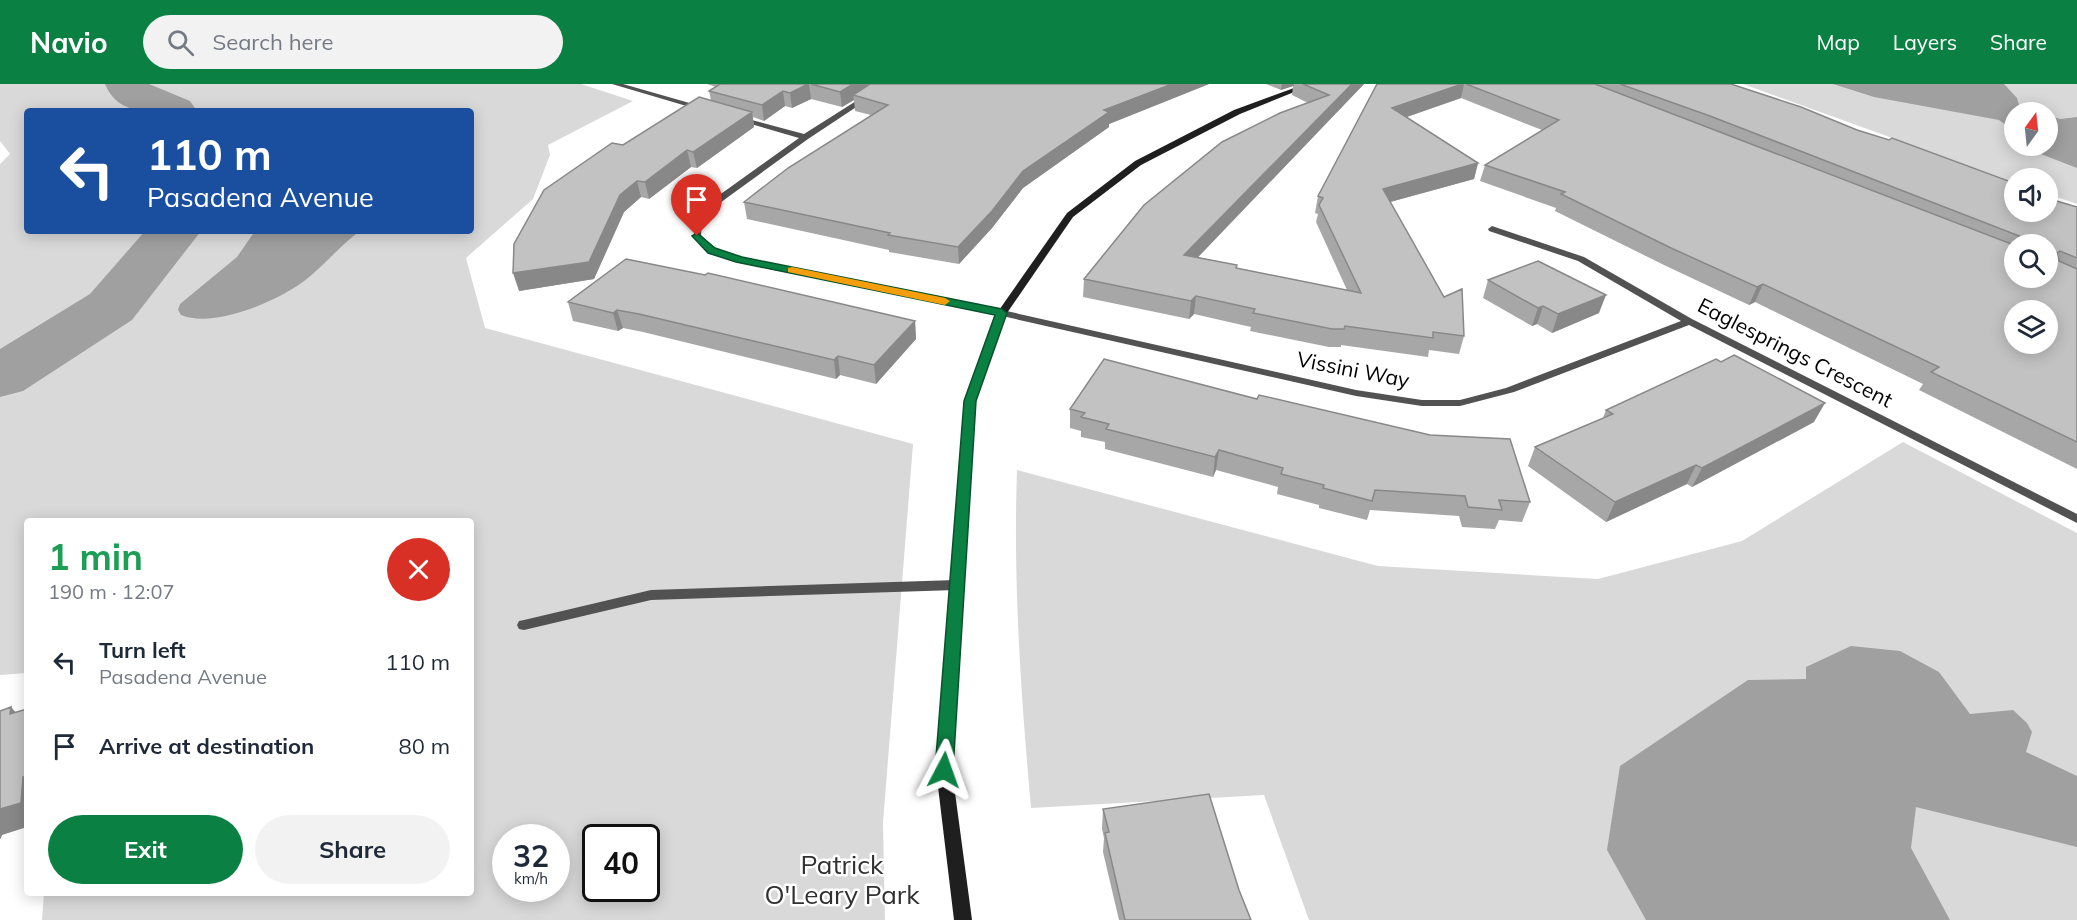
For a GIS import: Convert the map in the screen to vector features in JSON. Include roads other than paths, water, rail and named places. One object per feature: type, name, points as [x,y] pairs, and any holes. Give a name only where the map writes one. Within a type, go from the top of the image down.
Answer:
[{"type":"street","points":[[615,84],[715,111]]},
{"type":"street","points":[[726,115],[805,136],[888,84]]},
{"type":"street","points":[[963,920],[944,770],[970,401],[1002,313],[1070,215],[1138,163],[1237,112],[1311,84]]},
{"type":"street","name":"Vissini Way","points":[[805,136],[714,204],[699,221],[697,236],[712,250],[740,260],[1002,313],[1356,393],[1422,403],[1460,403],[1510,390],[1689,321]]},
{"type":"street","name":"Eaglesprings Crescent","points":[[1492,228],[1581,259],[1689,321],[2077,519]]},
{"type":"street","points":[[524,625],[651,595],[956,585]]},
{"type":"waterway","points":[[127,84],[131,93],[167,108]]},
{"type":"waterway","points":[[0,377],[111,307],[172,234]]},
{"type":"park label","name":"Patrick O'Leary Park","points":[[842,880]]}]
